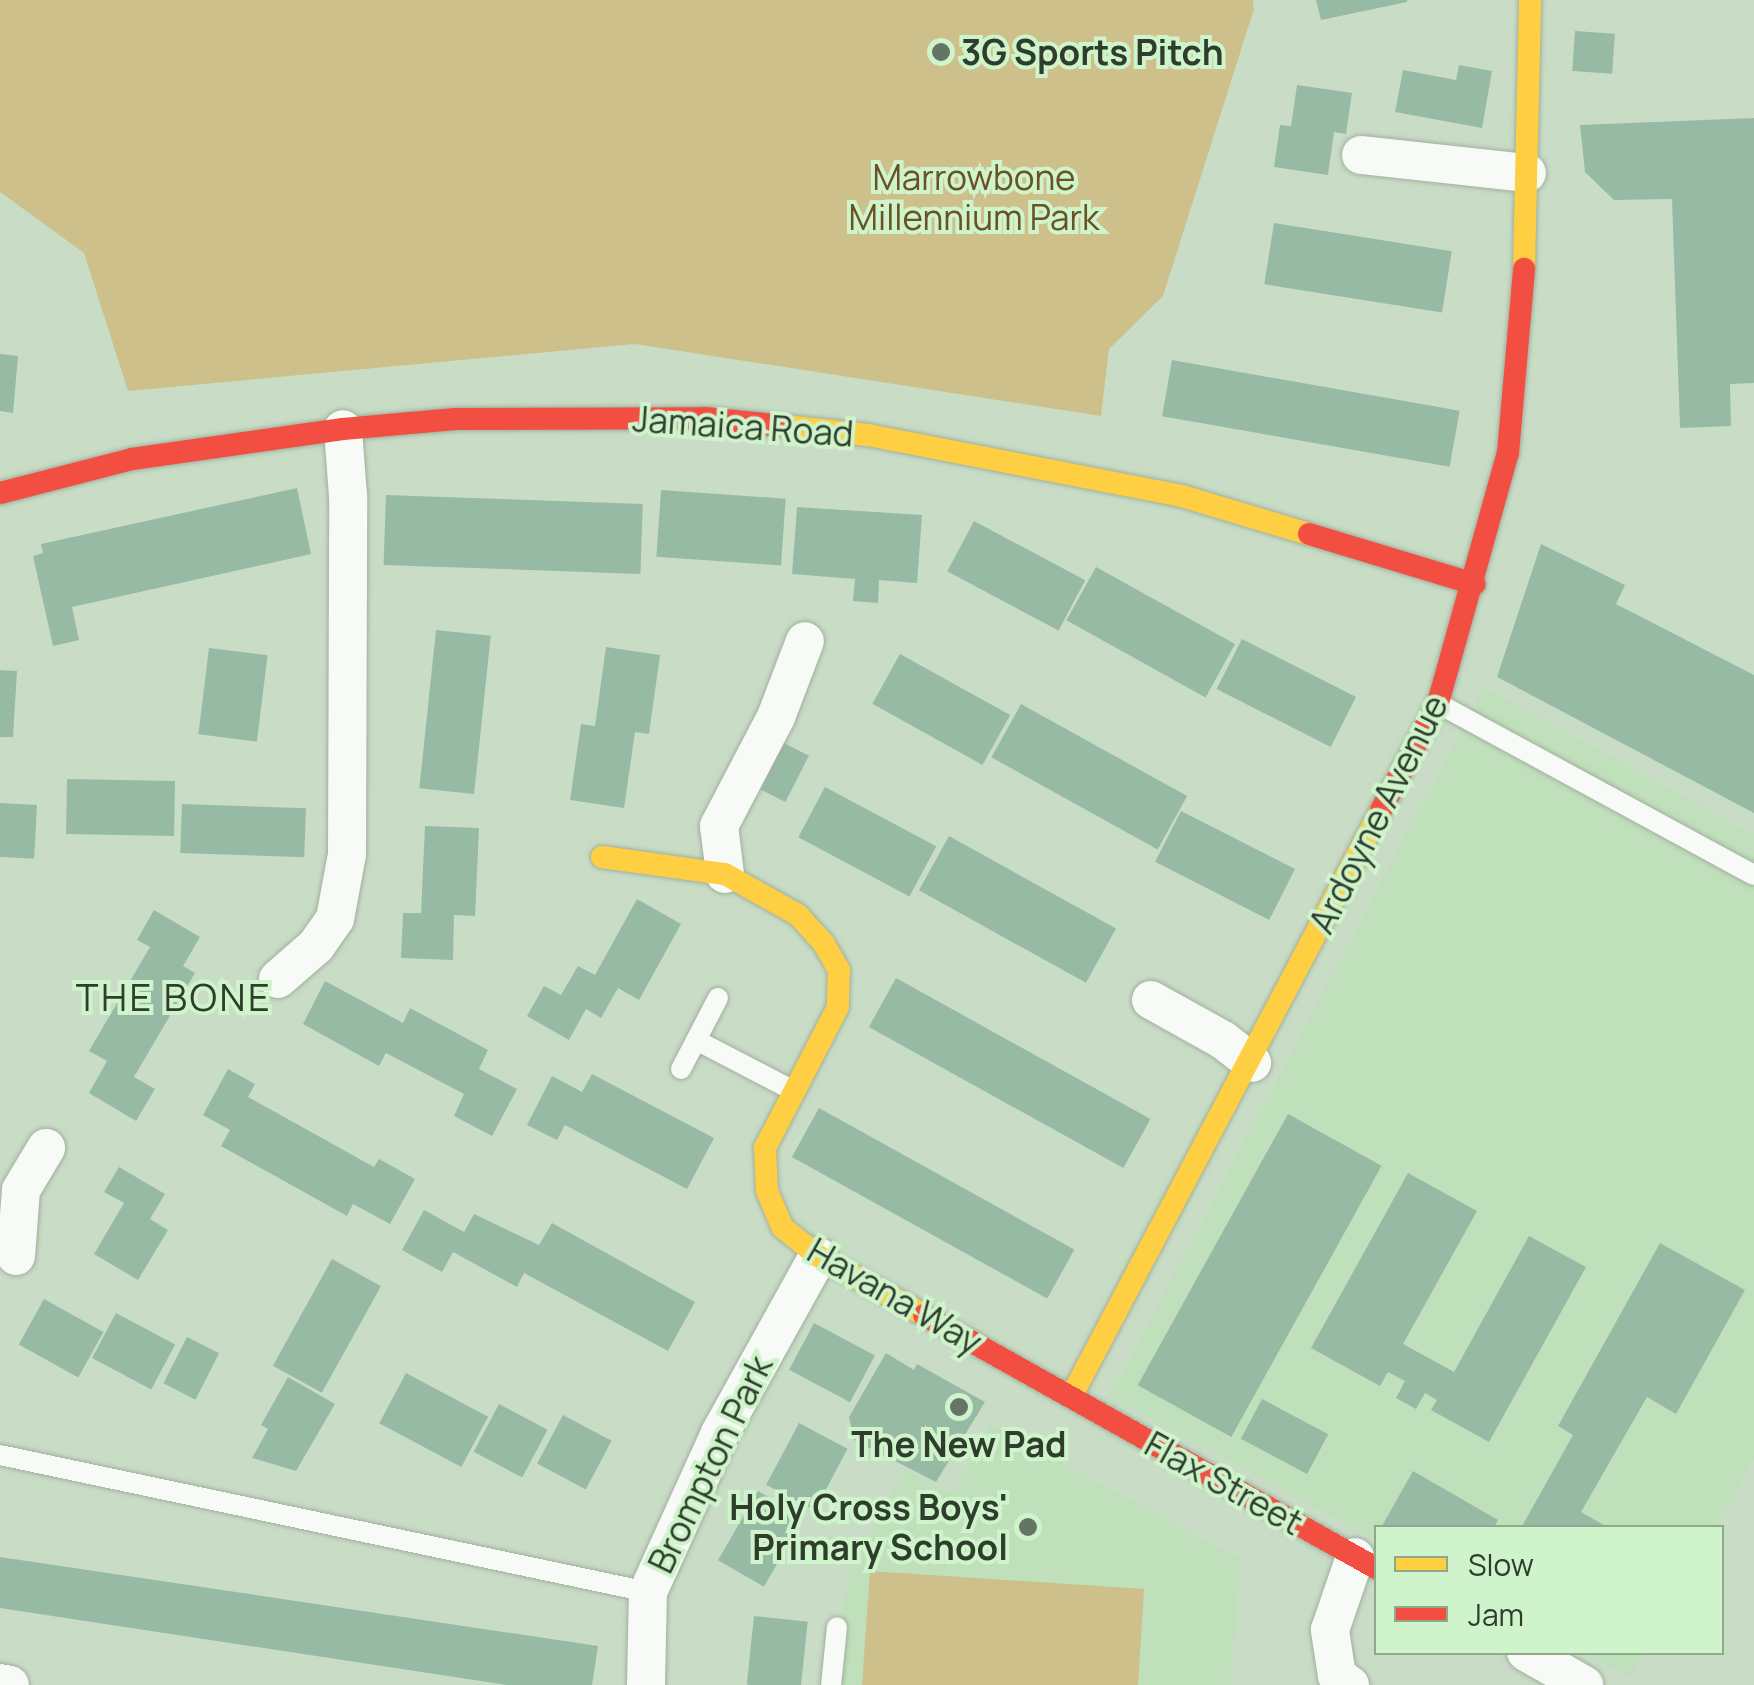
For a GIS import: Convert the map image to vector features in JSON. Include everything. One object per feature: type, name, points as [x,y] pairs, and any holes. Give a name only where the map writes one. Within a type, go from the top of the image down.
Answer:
[{"type":"street","name":"Ardoyne Avenue","points":[[1071,1397],[1252,1063],[1438,703],[1475,584],[1508,453],[1517,386],[1530,0]]},
{"type":"street","points":[[1361,155],[1527,173]]},
{"type":"street","name":"Jamaica Road","points":[[0,493],[132,459],[343,429],[456,419],[705,418],[868,435],[1182,496],[1475,584]]},
{"type":"street","points":[[278,978],[316,946],[336,919],[347,854],[348,496],[343,429]]},
{"type":"street","points":[[602,857],[724,874],[719,826],[776,717],[806,641]]},
{"type":"street","name":"Havana Way","points":[[724,874],[798,916],[824,944],[838,970],[838,1007],[765,1148],[767,1191],[782,1227],[818,1256],[1071,1397]]},
{"type":"street","points":[[1151,1000],[1222,1040],[1252,1063]]},
{"type":"street","points":[[16,1256],[10,1186],[46,1148]]},
{"type":"street","name":"Brompton Park","points":[[646,1685],[648,1592],[720,1433],[818,1256]]},
{"type":"street","name":"Flax Street","points":[[1071,1397],[1366,1563]]},
{"type":"street","points":[[1350,1685],[1337,1676],[1330,1630],[1366,1563]]},
{"type":"street","points":[[1531,1655],[1584,1685]]},
{"type":"street","points":[[0,1684],[10,1685]]},
{"type":"lane","points":[[1438,703],[1754,874]]},
{"type":"lane","points":[[681,1068],[718,998]]},
{"type":"lane","points":[[696,1040],[792,1090]]},
{"type":"lane","points":[[0,1455],[648,1592]]},
{"type":"lane","points":[[831,1685],[836,1627]]},
{"type":"shaded area","points":[[1484,687],[1754,835],[1754,1459],[1716,1525],[1374,1525],[1374,1539],[1110,1396]]},
{"type":"shaded area","name":"Holy Cross Boys' Primary School","points":[[990,1424],[1240,1559],[1231,1685],[838,1685],[847,1577],[905,1470],[952,1495]]},
{"type":"shaded area","points":[[1589,1655],[1643,1655],[1630,1677]]},
{"type":"green space","name":"Marrowbone Millennium Park","points":[[0,0],[1253,0],[1254,9],[1163,296],[1109,349],[1101,416],[635,344],[128,391],[84,253],[0,192]]},
{"type":"green space","points":[[870,1571],[1144,1589],[1138,1685],[862,1685]]},
{"type":"building","points":[[1316,0],[1407,0],[1407,2],[1321,20]]},
{"type":"building","points":[[1575,31],[1615,34],[1612,74],[1572,71]]},
{"type":"building","points":[[1459,65],[1492,71],[1482,128],[1395,112],[1403,70],[1456,80]]},
{"type":"building","points":[[1297,85],[1352,93],[1346,134],[1334,132],[1328,175],[1274,167],[1280,125],[1291,126]]},
{"type":"building","points":[[1754,118],[1754,383],[1730,384],[1731,426],[1680,428],[1672,199],[1614,200],[1585,172],[1580,125]]},
{"type":"building","points":[[1274,223],[1452,251],[1442,312],[1264,284]]},
{"type":"building","points":[[0,354],[18,356],[13,413],[0,411]]},
{"type":"building","points":[[1172,360],[1460,411],[1450,467],[1162,416]]},
{"type":"building","points":[[297,488],[311,554],[72,607],[79,640],[53,646],[33,556],[43,553],[41,544]]},
{"type":"building","points":[[661,490],[786,499],[781,566],[656,557]]},
{"type":"building","points":[[386,495],[643,504],[640,574],[384,565]]},
{"type":"building","points":[[797,507],[922,515],[917,583],[879,580],[878,603],[853,601],[855,579],[792,574]]},
{"type":"building","points":[[974,521],[1085,580],[1058,630],[947,571]]},
{"type":"building","points":[[1541,544],[1625,585],[1616,604],[1754,675],[1754,813],[1497,677]]},
{"type":"building","points":[[1096,567],[1235,644],[1205,697],[1066,620]]},
{"type":"building","points":[[436,630],[491,636],[474,794],[419,788]]},
{"type":"building","points":[[1242,639],[1356,697],[1331,747],[1217,689]]},
{"type":"building","points":[[606,647],[660,655],[649,734],[635,732],[624,808],[570,800],[581,724],[595,726]]},
{"type":"building","points":[[209,648],[268,655],[257,742],[198,734]]},
{"type":"building","points":[[900,654],[1010,715],[983,765],[872,704]]},
{"type":"building","points":[[0,670],[17,671],[13,737],[0,737]]},
{"type":"building","points":[[1021,704],[1187,796],[1158,849],[991,757]]},
{"type":"building","points":[[784,743],[809,756],[785,802],[760,789]]},
{"type":"building","points":[[67,779],[175,781],[174,836],[66,834]]},
{"type":"building","points":[[825,787],[936,846],[909,896],[798,837]]},
{"type":"building","points":[[0,803],[37,805],[34,859],[0,857]]},
{"type":"building","points":[[182,804],[306,808],[304,857],[180,853]]},
{"type":"building","points":[[1181,811],[1295,869],[1269,920],[1155,862]]},
{"type":"building","points":[[425,826],[479,828],[475,916],[454,915],[453,960],[401,958],[403,913],[421,913]]},
{"type":"building","points":[[949,836],[1116,929],[1086,983],[919,890]]},
{"type":"building","points":[[637,899],[681,924],[639,1000],[618,988],[601,1018],[586,1009],[569,1040],[527,1016],[544,986],[561,995],[578,966],[595,975]]},
{"type":"building","points":[[154,910],[200,937],[183,966],[195,973],[134,1077],[155,1089],[136,1121],[89,1093],[107,1061],[89,1051],[150,947],[137,940]]},
{"type":"building","points":[[896,978],[1151,1119],[1123,1168],[869,1027]]},
{"type":"building","points":[[325,981],[403,1023],[410,1008],[488,1050],[479,1069],[517,1089],[492,1136],[454,1116],[464,1094],[386,1053],[379,1066],[303,1024]]},
{"type":"building","points":[[228,1069],[255,1084],[248,1097],[374,1167],[379,1159],[415,1179],[390,1224],[353,1204],[347,1216],[221,1146],[230,1130],[203,1115]]},
{"type":"building","points":[[592,1074],[714,1138],[687,1189],[565,1125],[557,1140],[527,1125],[552,1076],[582,1092]]},
{"type":"building","points":[[819,1108],[1074,1250],[1047,1299],[792,1157]]},
{"type":"building","points":[[1288,1114],[1382,1166],[1231,1437],[1138,1385]]},
{"type":"building","points":[[119,1167],[165,1194],[150,1219],[168,1230],[138,1280],[94,1254],[124,1203],[104,1192]]},
{"type":"building","points":[[1408,1173],[1477,1211],[1403,1344],[1454,1372],[1529,1236],[1586,1267],[1489,1442],[1431,1410],[1437,1400],[1425,1393],[1416,1409],[1396,1398],[1405,1381],[1388,1372],[1380,1386],[1311,1348]]},
{"type":"building","points":[[424,1210],[464,1232],[474,1214],[539,1245],[552,1223],[695,1302],[668,1351],[524,1273],[517,1287],[453,1252],[442,1272],[402,1250]]},
{"type":"building","points":[[1660,1243],[1745,1290],[1676,1414],[1647,1397],[1581,1512],[1604,1525],[1523,1525],[1573,1435],[1558,1426]]},
{"type":"building","points":[[332,1259],[381,1286],[322,1393],[273,1366]]},
{"type":"building","points":[[44,1299],[103,1332],[78,1377],[19,1344]]},
{"type":"building","points":[[116,1313],[175,1344],[151,1389],[92,1358]]},
{"type":"building","points":[[814,1323],[875,1355],[850,1402],[789,1370]]},
{"type":"building","points":[[187,1337],[219,1353],[195,1400],[163,1383]]},
{"type":"building","points":[[886,1353],[914,1370],[917,1364],[985,1402],[936,1482],[854,1440],[849,1417]]},
{"type":"building","points":[[406,1373],[488,1417],[461,1467],[379,1423]]},
{"type":"building","points":[[288,1377],[335,1404],[296,1471],[252,1458],[268,1429],[261,1425]]},
{"type":"building","points":[[1262,1399],[1328,1434],[1307,1474],[1241,1439]]},
{"type":"building","points":[[499,1404],[548,1430],[522,1478],[474,1452]]},
{"type":"building","points":[[563,1415],[612,1441],[586,1489],[537,1464]]},
{"type":"building","points":[[799,1423],[848,1449],[815,1511],[766,1485]]},
{"type":"building","points":[[1413,1471],[1498,1520],[1496,1525],[1383,1525]]},
{"type":"building","points":[[758,1491],[804,1518],[764,1587],[718,1560]]},
{"type":"building","points":[[0,1557],[598,1646],[592,1685],[507,1685],[0,1608]]},
{"type":"building","points":[[754,1616],[808,1622],[801,1685],[747,1685]]},
{"type":"traffic: slow","points":[[1524,269],[1530,0]]},
{"type":"traffic: slow","points":[[785,426],[868,435],[1182,496],[1309,534]]},
{"type":"traffic: slow","points":[[1071,1397],[1381,810]]},
{"type":"traffic: slow","points":[[602,857],[725,874],[798,915],[824,944],[839,970],[838,1007],[765,1148],[767,1191],[782,1227],[818,1256],[924,1315]]},
{"type":"traffic: jam","points":[[1381,810],[1438,703],[1508,453],[1524,269]]},
{"type":"traffic: jam","points":[[0,493],[132,459],[343,429],[456,419],[705,418],[785,426]]},
{"type":"traffic: jam","points":[[1309,534],[1475,584]]},
{"type":"traffic: jam","points":[[924,1315],[1374,1567]]},
{"type":"place","name":"3G Sports Pitch","points":[[941,52]]},
{"type":"place","name":"The New Pad","points":[[959,1407]]},
{"type":"place","name":"Holy Cross Boys' Primary School","points":[[1028,1527]]},
{"type":"district","name":"THE BONE","points":[[174,997]]}]
